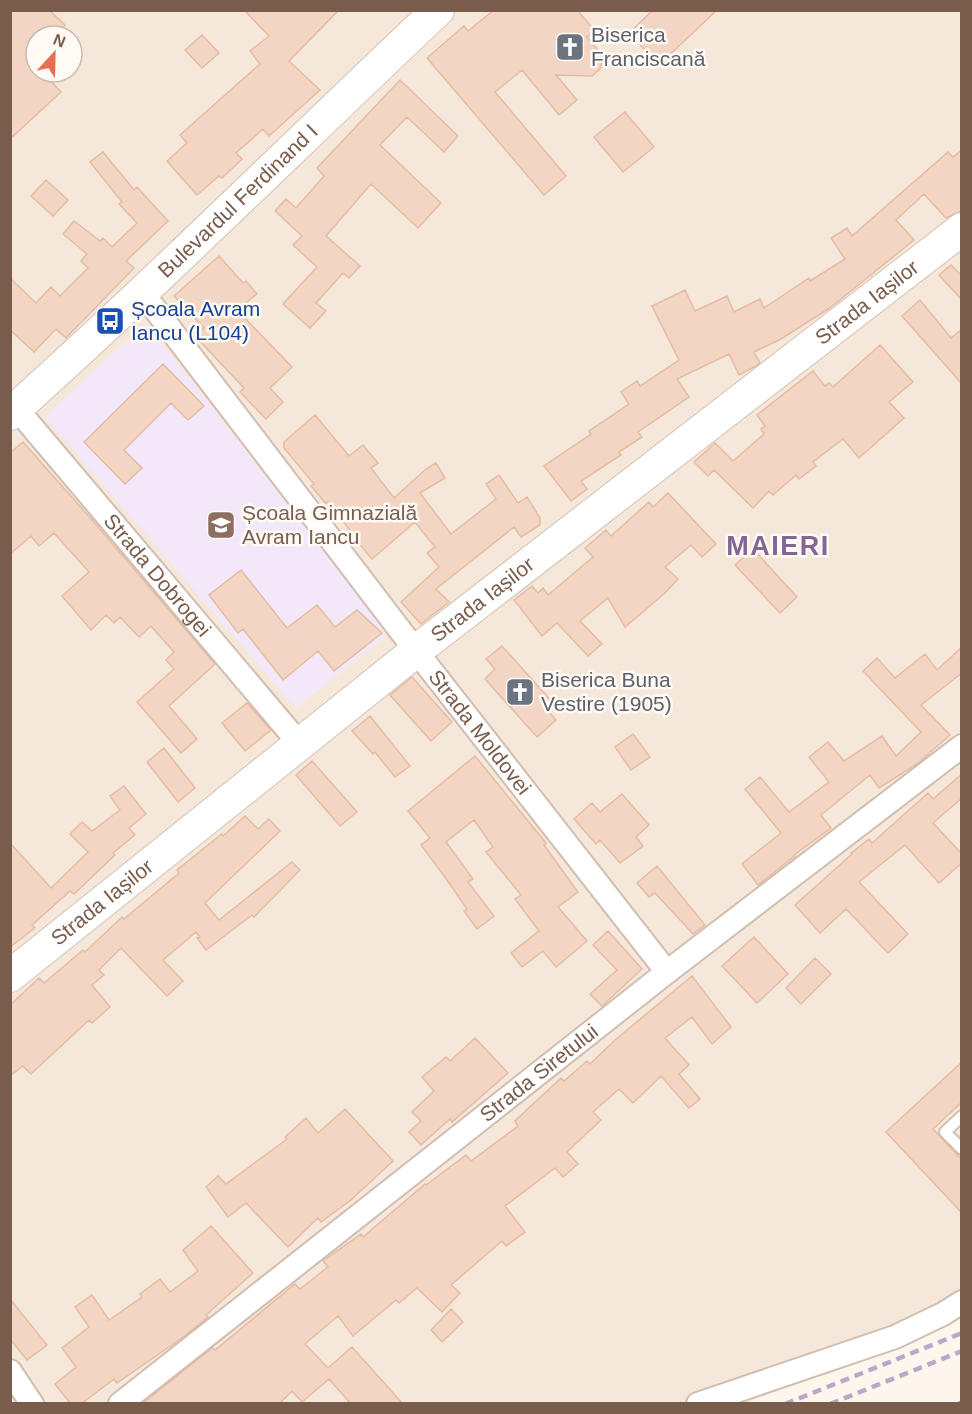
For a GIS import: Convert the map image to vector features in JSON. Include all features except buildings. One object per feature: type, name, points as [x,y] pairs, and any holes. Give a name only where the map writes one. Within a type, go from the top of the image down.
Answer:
[{"type":"street","name":"Bulevardul Ferdinand I","points":[[13,411],[142,292],[438,10]]},
{"type":"street","name":"Strada Iașilor","points":[[10,976],[416,651],[962,229]]},
{"type":"street","name":"Strada Moldovei","points":[[142,292],[416,651],[667,972]]},
{"type":"street","name":"Strada Dobrogei","points":[[13,411],[299,743]]},
{"type":"street","name":"Strada Siretului","points":[[120,1404],[667,972],[962,746]]},
{"type":"street","points":[[698,1404],[895,1337],[943,1314],[962,1302]]},
{"type":"street","points":[[10,1371],[32,1404]]},
{"type":"lane","points":[[962,1116],[945,1132],[962,1149]]},
{"type":"shaded area","points":[[10,11],[961,11],[961,1316],[746,1403],[11,1403]]},
{"type":"shaded area","name":"Școala Gimnazială Avram Iancu","points":[[146,323],[388,634],[296,708],[45,417]]},
{"type":"railway","points":[[785,1404],[962,1333]]},
{"type":"railway","points":[[830,1404],[962,1351]]},
{"type":"railway","points":[[958,1404],[962,1402]]},
{"type":"place","name":"Biserica Franciscană","points":[[570,47]]},
{"type":"place","name":"Școala Avram Iancu (L104)","points":[[110,321]]},
{"type":"place","name":"Școala Gimnazială Avram Iancu","points":[[221,525]]},
{"type":"place","name":"Biserica Buna Vestire (1905)","points":[[520,692]]},
{"type":"district","name":"MAIERI","points":[[778,546]]}]
